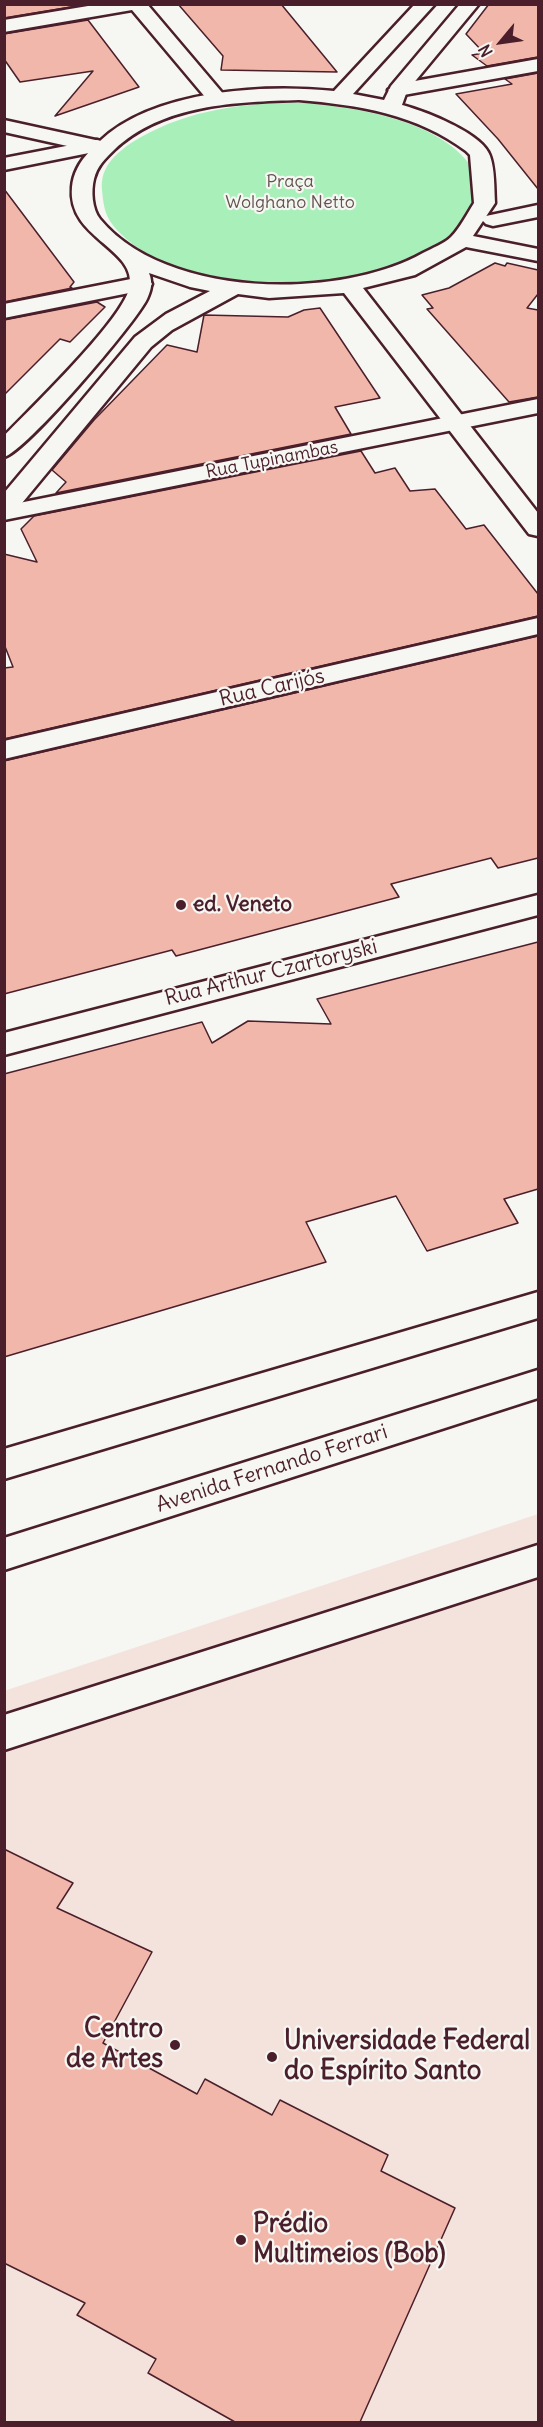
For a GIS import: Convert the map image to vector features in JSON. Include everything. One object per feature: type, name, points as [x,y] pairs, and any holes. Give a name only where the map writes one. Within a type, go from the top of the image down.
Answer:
[{"type":"street","points":[[4,26],[137,4],[218,100]]},
{"type":"street","points":[[340,98],[426,4]]},
{"type":"street","points":[[395,98],[470,4]]},
{"type":"street","points":[[4,164],[97,152],[143,123],[172,111],[218,100],[289,95],[395,98],[538,65]]},
{"type":"street","points":[[97,152],[81,188],[85,213],[102,237],[133,259],[194,282],[231,289],[271,293],[352,289],[401,279],[442,262],[473,242],[492,222],[498,196],[493,172],[476,148],[395,98]]},
{"type":"street","points":[[4,126],[97,152]]},
{"type":"street","points":[[4,146],[52,156]]},
{"type":"street","points":[[492,222],[536,222]]},
{"type":"street","points":[[473,242],[538,255]]},
{"type":"street","points":[[4,450],[107,338],[138,297],[141,284],[133,259]]},
{"type":"street","points":[[4,311],[141,284]]},
{"type":"street","points":[[4,509],[143,342],[181,313],[231,289]]},
{"type":"street","points":[[352,289],[538,529]]},
{"type":"street","name":"Rua Tupinambas","points":[[4,513],[538,406]]},
{"type":"street","name":"Rua Carijós","points":[[4,750],[538,626]]},
{"type":"street","name":"Rua Arthur Czartoryski","points":[[4,1044],[538,905]]},
{"type":"street","points":[[4,1464],[538,1305]]},
{"type":"street","name":"Avenida Fernando Ferrari","points":[[4,1554],[538,1384]]},
{"type":"street","points":[[4,1733],[538,1561]]},
{"type":"shaded area","name":"Universidade Federal do Espírito Santo","points":[[538,1514],[538,2422],[5,2422],[4,1691]]},
{"type":"green space","name":"Praça Wolghano Netto","points":[[292,102],[364,111],[389,117],[413,125],[456,149],[473,170],[479,202],[457,237],[396,268],[366,276],[293,283],[214,276],[177,267],[146,253],[112,224],[104,204],[103,175],[114,157],[131,143],[150,132],[188,117],[228,108]]},
{"type":"building","points":[[4,4],[76,4],[77,6],[4,18]]},
{"type":"building","points":[[178,4],[281,4],[337,72],[221,70],[223,56]]},
{"type":"building","points":[[489,4],[538,4],[538,57],[487,66],[472,55],[484,53],[466,34]]},
{"type":"building","points":[[88,20],[139,87],[55,116],[93,71],[20,82],[4,59],[4,34]]},
{"type":"building","points":[[538,73],[538,189],[498,139],[456,94],[512,84],[505,79]]},
{"type":"building","points":[[4,189],[74,282],[70,287],[72,288],[4,302]]},
{"type":"building","points":[[495,263],[505,266],[507,263],[538,270],[538,294],[527,308],[538,310],[538,397],[509,402],[427,309],[433,308],[422,295],[449,288]]},
{"type":"building","points":[[97,302],[105,307],[70,342],[60,339],[4,395],[4,320]]},
{"type":"building","points":[[320,308],[380,398],[335,407],[351,434],[56,493],[66,482],[52,470],[94,420],[167,345],[197,352],[204,315],[288,317],[304,310]]},
{"type":"building","points":[[361,451],[375,473],[395,468],[410,491],[435,489],[466,529],[484,525],[538,594],[538,616],[4,739],[4,668],[13,667],[4,644],[4,554],[37,562],[21,529],[34,516]]},
{"type":"building","points":[[538,636],[538,858],[498,868],[491,858],[391,884],[399,897],[176,956],[172,950],[4,994],[4,761]]},
{"type":"building","points":[[538,942],[538,1189],[504,1199],[518,1223],[427,1251],[396,1196],[306,1222],[326,1262],[4,1357],[4,1074],[202,1022],[212,1043],[248,1021],[331,1024],[317,999]]},
{"type":"building","name":"Centro de Artes","points":[[4,1849],[73,1883],[57,1908],[152,1952],[103,2043],[197,2094],[205,2079],[272,2115],[280,2100],[388,2155],[381,2171],[455,2208],[360,2422],[235,2422],[148,2373],[156,2359],[77,2315],[85,2303],[4,2263]]},
{"type":"place","name":"ed. Veneto","points":[[181,905]]},
{"type":"place","name":"Centro de Artes","points":[[175,2045]]},
{"type":"place","name":"Universidade Federal do Espírito Santo","points":[[272,2057]]},
{"type":"place","name":"Prédio Multimeios (Bob)","points":[[241,2240]]}]
